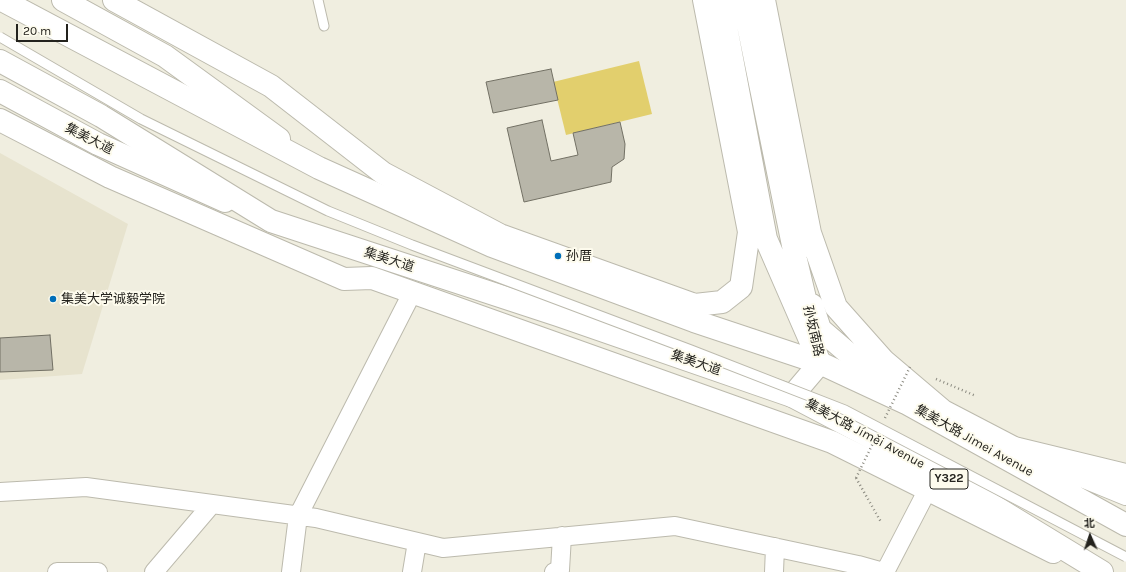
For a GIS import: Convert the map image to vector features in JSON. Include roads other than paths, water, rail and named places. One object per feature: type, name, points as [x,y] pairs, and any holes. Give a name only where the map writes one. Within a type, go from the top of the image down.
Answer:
[{"type":"main road","points":[[2,0],[319,168],[492,246],[694,321],[820,363],[792,396]]},
{"type":"main road","points":[[63,0],[166,56],[319,168]]},
{"type":"main road","points":[[114,0],[271,86],[383,173],[500,235],[695,305],[722,302],[741,287],[758,235],[704,0]]},
{"type":"main road","points":[[694,321],[736,309],[750,296],[758,235],[750,152],[720,0]]},
{"type":"main road","name":"孙坂南路","points":[[743,0],[796,260],[820,363]]},
{"type":"main road","points":[[764,0],[810,233]]},
{"type":"main road","points":[[0,61],[101,116],[270,221]]},
{"type":"main road","name":"集美大道","points":[[0,91],[98,144],[270,221],[558,315],[792,396]]},
{"type":"main road","points":[[0,120],[110,177],[344,279],[372,278],[832,442],[1092,572]]},
{"type":"main road","points":[[773,148],[810,233],[836,307],[884,361],[943,411],[1014,448],[1126,494]]},
{"type":"main road","name":"孙坂南路","points":[[758,235],[820,363]]},
{"type":"main road","points":[[796,260],[820,329],[906,403]]},
{"type":"main road","points":[[588,267],[622,295]]},
{"type":"main road","name":"集美大路 Jimei Avenue","points":[[820,363],[906,403],[1126,525]]},
{"type":"main road","name":"集美大路 Jíměi Avenue","points":[[792,396],[946,477],[1102,572]]},
{"type":"main road","points":[[1014,448],[1126,475]]},
{"type":"street","points":[[291,572],[298,516],[412,293]]},
{"type":"street","points":[[0,492],[86,487],[316,518],[443,548],[675,526],[884,572],[928,489]]},
{"type":"street","points":[[154,572],[212,504]]},
{"type":"street","points":[[554,572],[560,570],[562,536]]},
{"type":"street","points":[[412,572],[417,542]]},
{"type":"street","points":[[774,572],[775,547]]},
{"type":"street","points":[[57,572],[98,572]]},
{"type":"lane","points":[[318,0],[324,26]]},
{"type":"lane","points":[[0,37],[140,119],[328,211],[845,410],[1126,557]]},
{"type":"place","name":"孙厝","points":[[558,256]]},
{"type":"place","name":"集美大学诚毅学院","points":[[53,299]]}]
